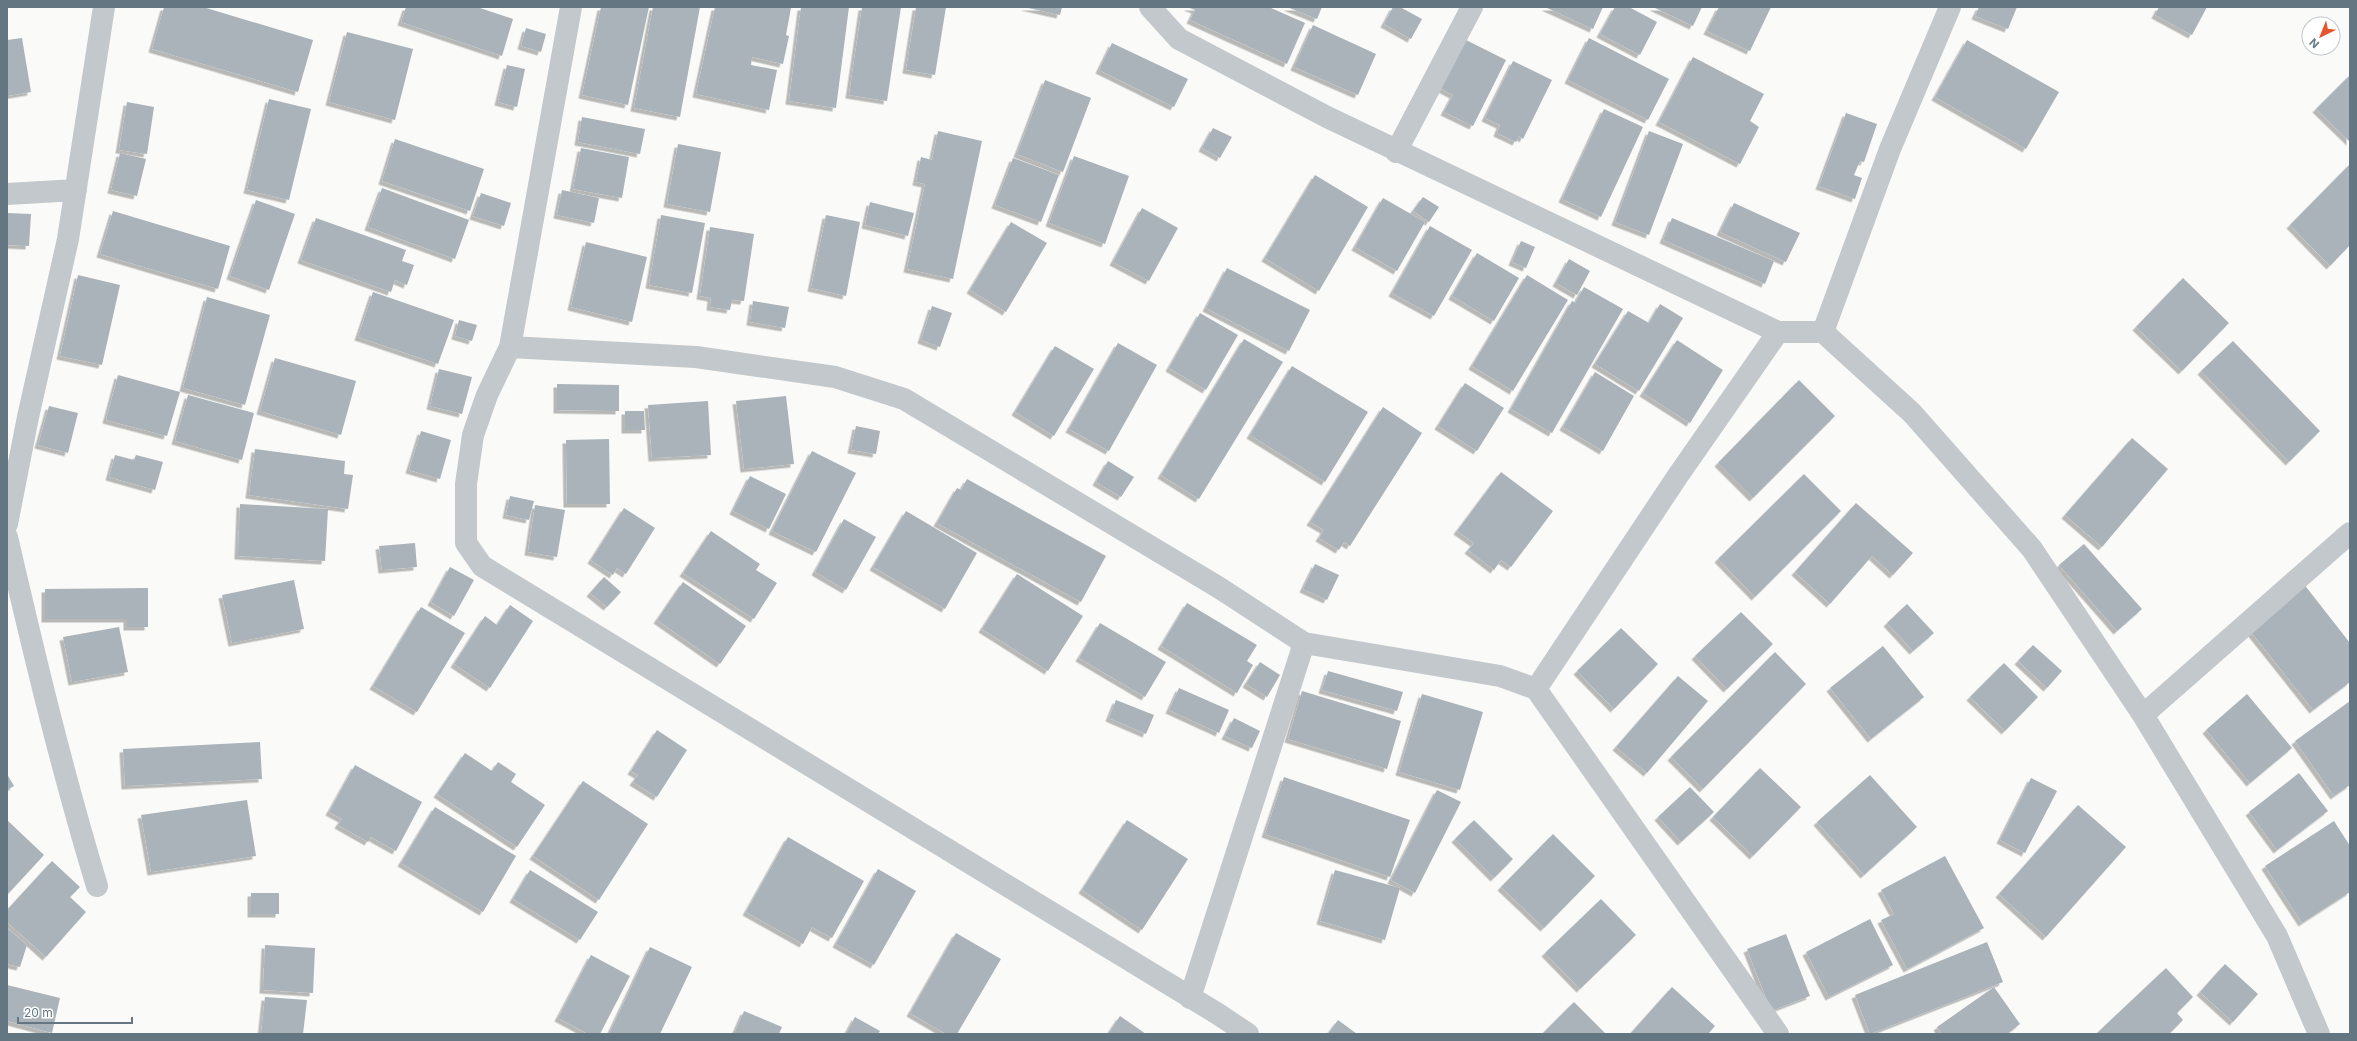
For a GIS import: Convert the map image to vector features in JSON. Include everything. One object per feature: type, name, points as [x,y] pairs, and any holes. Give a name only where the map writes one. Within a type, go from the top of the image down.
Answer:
[{"type":"street","points":[[7,524],[12,475],[68,239],[104,7]]},
{"type":"street","points":[[571,7],[510,348],[487,395],[473,435],[466,484],[466,544],[482,566],[1218,1014],[1248,1034]]},
{"type":"street","points":[[1150,7],[1179,39],[1396,152],[1778,332],[1823,332],[1912,413],[2032,549],[2142,715],[2277,936],[2319,1034]]},
{"type":"street","points":[[1396,152],[1472,7]]},
{"type":"street","points":[[1823,332],[1890,149],[1950,7]]},
{"type":"street","points":[[7,194],[76,190]]},
{"type":"street","points":[[1536,689],[1677,477],[1778,332]]},
{"type":"street","points":[[510,348],[704,358],[835,377],[904,399],[1218,587],[1304,643],[1500,676],[1536,689],[1778,1034]]},
{"type":"street","points":[[2142,715],[2350,533]]},
{"type":"street","points":[[7,537],[41,686],[75,813],[97,886]]},
{"type":"street","points":[[1190,998],[1304,643]]},
{"type":"building","points":[[164,7],[203,7],[313,40],[298,92],[152,49]]},
{"type":"building","points":[[406,7],[477,7],[513,19],[502,56],[401,22]]},
{"type":"building","points":[[601,7],[649,7],[628,105],[582,95]]},
{"type":"building","points":[[653,7],[700,7],[680,117],[634,108]]},
{"type":"building","points":[[715,7],[791,8],[786,35],[789,36],[783,64],[752,57],[751,65],[777,70],[769,110],[696,94]]},
{"type":"building","points":[[801,7],[849,7],[836,108],[789,101]]},
{"type":"building","points":[[862,7],[901,7],[887,101],[849,95]]},
{"type":"building","points":[[916,7],[946,7],[935,75],[906,70]]},
{"type":"building","points":[[1024,7],[1062,7],[1060,15]]},
{"type":"building","points":[[1187,7],[1269,7],[1305,23],[1287,64],[1190,20],[1195,10]]},
{"type":"building","points":[[1287,7],[1322,7],[1317,19]]},
{"type":"building","points":[[1393,7],[1400,7],[1422,19],[1411,39],[1384,24]]},
{"type":"building","points":[[1545,7],[1603,7],[1593,29]]},
{"type":"building","points":[[1615,7],[1629,7],[1657,22],[1640,55],[1600,34]]},
{"type":"building","points":[[1653,7],[1702,7],[1693,26]]},
{"type":"building","points":[[1719,7],[1771,7],[1750,51],[1707,31]]},
{"type":"building","points":[[1979,7],[2017,7],[2008,29],[1975,16]]},
{"type":"building","points":[[2159,7],[2207,7],[2192,35],[2155,15]]},
{"type":"building","points":[[1313,25],[1376,54],[1358,95],[1294,67]]},
{"type":"building","points":[[526,28],[546,34],[541,52],[521,46]]},
{"type":"building","points":[[347,32],[413,49],[395,120],[329,102]]},
{"type":"building","points":[[22,38],[31,92],[7,96],[7,40]]},
{"type":"building","points":[[1589,38],[1669,79],[1648,120],[1568,80]]},
{"type":"building","points":[[1464,39],[1506,60],[1473,126],[1444,112],[1453,95],[1440,88]]},
{"type":"building","points":[[1967,40],[2059,92],[2026,149],[1935,97]]},
{"type":"building","points":[[1112,43],[1188,79],[1174,107],[1099,70]]},
{"type":"building","points":[[1693,57],[1764,94],[1750,121],[1759,127],[1740,164],[1659,122]]},
{"type":"building","points":[[1513,61],[1552,80],[1523,139],[1519,136],[1516,142],[1497,133],[1500,125],[1485,118]]},
{"type":"building","points":[[507,65],[525,69],[517,107],[498,102]]},
{"type":"building","points":[[2350,75],[2350,142],[2316,109]]},
{"type":"building","points":[[1045,80],[1091,98],[1063,172],[1017,154]]},
{"type":"building","points":[[269,99],[311,109],[289,200],[247,190]]},
{"type":"building","points":[[127,102],[154,107],[147,154],[119,150]]},
{"type":"building","points":[[1604,109],[1643,127],[1601,217],[1562,199]]},
{"type":"building","points":[[1846,113],[1877,124],[1864,162],[1860,161],[1854,175],[1862,178],[1855,199],[1819,186]]},
{"type":"building","points":[[582,117],[645,129],[640,154],[578,142]]},
{"type":"building","points":[[1213,128],[1232,137],[1220,158],[1202,148]]},
{"type":"building","points":[[938,131],[982,141],[953,279],[907,269],[925,184],[916,182],[921,157],[932,160]]},
{"type":"building","points":[[1649,131],[1683,144],[1649,235],[1615,222]]},
{"type":"building","points":[[395,139],[484,169],[470,211],[382,181]]},
{"type":"building","points":[[678,144],[721,152],[710,212],[667,204]]},
{"type":"building","points":[[581,148],[629,157],[622,198],[573,189]]},
{"type":"building","points":[[120,153],[146,159],[137,196],[111,190]]},
{"type":"building","points":[[1074,156],[1129,176],[1105,244],[1049,223]]},
{"type":"building","points":[[1013,158],[1059,175],[1041,222],[995,205]]},
{"type":"building","points":[[2350,164],[2350,245],[2330,266],[2290,225]]},
{"type":"building","points":[[1315,175],[1368,207],[1319,291],[1265,258]]},
{"type":"building","points":[[382,188],[469,220],[455,259],[368,227]]},
{"type":"building","points":[[562,190],[599,198],[594,223],[557,215]]},
{"type":"building","points":[[481,193],[511,203],[504,226],[473,216]]},
{"type":"building","points":[[1423,197],[1439,207],[1429,222],[1413,211]]},
{"type":"building","points":[[1383,198],[1425,222],[1397,271],[1355,247]]},
{"type":"building","points":[[256,200],[295,214],[269,290],[230,276]]},
{"type":"building","points":[[870,202],[914,213],[908,236],[865,225]]},
{"type":"building","points":[[1734,203],[1800,233],[1786,262],[1720,232]]},
{"type":"building","points":[[1142,208],[1178,228],[1149,281],[1113,262]]},
{"type":"building","points":[[113,211],[230,246],[218,289],[100,254]]},
{"type":"building","points":[[7,213],[31,214],[29,246],[7,245]]},
{"type":"building","points":[[661,215],[705,223],[692,293],[649,285]]},
{"type":"building","points":[[826,215],[860,222],[846,296],[811,288]]},
{"type":"building","points":[[316,218],[406,250],[402,261],[414,265],[407,285],[395,280],[391,292],[301,260]]},
{"type":"building","points":[[1672,218],[1774,261],[1765,284],[1663,240]]},
{"type":"building","points":[[1011,222],[1047,243],[1006,312],[970,290]]},
{"type":"building","points":[[1430,226],[1472,250],[1434,316],[1392,293]]},
{"type":"building","points":[[710,227],[754,234],[744,301],[732,300],[730,310],[710,307],[711,298],[700,296]]},
{"type":"building","points":[[1521,241],[1535,247],[1526,268],[1512,262]]},
{"type":"building","points":[[586,242],[647,257],[632,322],[571,307]]},
{"type":"building","points":[[1477,253],[1519,278],[1494,321],[1452,296]]},
{"type":"building","points":[[1569,259],[1590,271],[1577,295],[1556,283]]},
{"type":"building","points":[[1227,268],[1310,310],[1289,351],[1206,308]]},
{"type":"building","points":[[78,275],[120,285],[102,365],[60,356]]},
{"type":"building","points":[[1527,275],[1568,300],[1513,391],[1472,366]]},
{"type":"building","points":[[2183,278],[2229,323],[2182,371],[2136,327]]},
{"type":"building","points":[[1584,287],[1623,309],[1552,433],[1511,409],[1572,301],[1575,303]]},
{"type":"building","points":[[373,292],[454,320],[438,364],[358,337]]},
{"type":"building","points":[[207,297],[270,315],[245,405],[183,388]]},
{"type":"building","points":[[753,301],[789,307],[785,328],[750,322]]},
{"type":"building","points":[[1660,304],[1683,318],[1639,391],[1595,364],[1628,311],[1649,323]]},
{"type":"building","points":[[932,306],[952,313],[940,347],[921,340]]},
{"type":"building","points":[[1200,313],[1238,335],[1206,390],[1169,368]]},
{"type":"building","points":[[459,320],[477,325],[472,341],[455,336]]},
{"type":"building","points":[[1244,339],[1283,362],[1199,499],[1161,475]]},
{"type":"building","points":[[1677,340],[1723,370],[1690,423],[1643,393]]},
{"type":"building","points":[[2233,341],[2320,431],[2289,462],[2201,371]]},
{"type":"building","points":[[1118,343],[1157,365],[1109,451],[1069,429]]},
{"type":"building","points":[[1055,346],[1094,369],[1054,436],[1015,412]]},
{"type":"building","points":[[275,358],[356,381],[341,435],[260,411]]},
{"type":"building","points":[[1292,366],[1368,412],[1325,482],[1250,435]]},
{"type":"building","points":[[439,369],[472,377],[462,414],[430,406]]},
{"type":"building","points":[[1595,372],[1634,396],[1603,451],[1563,427]]},
{"type":"building","points":[[118,375],[180,392],[167,436],[106,420]]},
{"type":"building","points":[[1799,380],[1835,416],[1753,498],[1718,463]]},
{"type":"building","points":[[1465,383],[1504,408],[1477,451],[1438,426]]},
{"type":"building","points":[[557,384],[619,385],[619,411],[557,410]]},
{"type":"building","points":[[188,395],[254,413],[242,460],[175,441]]},
{"type":"building","points":[[786,396],[794,464],[744,469],[736,401]]},
{"type":"building","points":[[708,401],[711,455],[652,458],[648,405]]},
{"type":"building","points":[[49,406],[78,413],[68,453],[38,445]]},
{"type":"building","points":[[1383,407],[1422,433],[1350,546],[1344,542],[1339,550],[1319,538],[1324,530],[1310,522]]},
{"type":"building","points":[[625,411],[644,411],[645,430],[625,430]]},
{"type":"building","points":[[856,426],[880,431],[876,454],[851,450]]},
{"type":"building","points":[[421,431],[451,440],[440,479],[409,470]]},
{"type":"building","points":[[2132,438],[2168,469],[2102,547],[2065,515]]},
{"type":"building","points":[[609,439],[610,504],[567,504],[566,440]]},
{"type":"building","points":[[255,449],[345,461],[344,474],[353,475],[348,509],[249,495]]},
{"type":"building","points":[[812,451],[856,473],[816,552],[772,531]]},
{"type":"building","points":[[115,455],[134,460],[136,455],[163,462],[155,490],[109,477]]},
{"type":"building","points":[[1108,461],[1134,477],[1121,497],[1096,482]]},
{"type":"building","points":[[1501,472],[1553,511],[1511,567],[1501,560],[1494,570],[1468,550],[1474,543],[1457,531]]},
{"type":"building","points":[[1804,474],[1841,511],[1755,597],[1718,559]]},
{"type":"building","points":[[750,476],[786,494],[769,529],[733,511]]},
{"type":"building","points":[[967,479],[1106,556],[1081,602],[937,523],[957,488],[961,490]]},
{"type":"building","points":[[510,496],[534,501],[529,520],[506,515]]},
{"type":"building","points":[[1856,503],[1913,553],[1893,575],[1872,556],[1830,604],[1795,572]]},
{"type":"building","points":[[240,504],[328,509],[325,561],[238,556]]},
{"type":"building","points":[[535,505],[565,510],[557,557],[528,552]]},
{"type":"building","points":[[624,508],[655,528],[626,574],[617,568],[613,575],[591,560]]},
{"type":"building","points":[[906,511],[977,553],[945,609],[873,567]]},
{"type":"building","points":[[844,519],[876,537],[846,590],[815,572]]},
{"type":"building","points":[[711,531],[760,564],[756,570],[777,583],[754,619],[683,573]]},
{"type":"building","points":[[415,543],[417,567],[382,570],[379,546]]},
{"type":"building","points":[[2084,544],[2142,609],[2117,631],[2059,565]]},
{"type":"building","points":[[1315,564],[1339,575],[1327,600],[1303,589]]},
{"type":"building","points":[[450,567],[474,580],[454,616],[431,602]]},
{"type":"building","points":[[1017,574],[1083,616],[1048,671],[982,629]]},
{"type":"building","points":[[604,577],[621,592],[607,607],[590,593]]},
{"type":"building","points":[[294,580],[304,629],[232,643],[222,595]]},
{"type":"building","points":[[683,582],[746,626],[720,664],[657,620]]},
{"type":"building","points":[[2303,583],[2350,643],[2350,682],[2313,710],[2247,627]]},
{"type":"building","points":[[148,588],[148,627],[127,627],[127,619],[45,619],[45,589]]},
{"type":"building","points":[[1187,603],[1257,645],[1247,661],[1253,665],[1237,693],[1161,646]]},
{"type":"building","points":[[1907,604],[1934,633],[1913,651],[1887,623]]},
{"type":"building","points":[[510,605],[533,621],[490,688],[454,664],[485,616],[497,625]]},
{"type":"building","points":[[421,607],[465,633],[417,712],[373,686]]},
{"type":"building","points":[[1741,612],[1773,644],[1727,689],[1695,656]]},
{"type":"building","points":[[1100,623],[1166,662],[1145,697],[1079,658]]},
{"type":"building","points":[[119,627],[128,672],[72,682],[63,637]]},
{"type":"building","points":[[1621,628],[1658,664],[1614,709],[1577,671]]},
{"type":"building","points":[[2033,645],[2062,671],[2047,688],[2018,661]]},
{"type":"building","points":[[1883,646],[1924,697],[1871,739],[1830,688]]},
{"type":"building","points":[[1775,652],[1806,684],[1703,789],[1671,757]]},
{"type":"building","points":[[1260,662],[1280,675],[1267,697],[1246,684]]},
{"type":"building","points":[[2004,663],[2038,697],[2005,731],[1970,697]]},
{"type":"building","points":[[1328,671],[1403,692],[1397,711],[1322,690]]},
{"type":"building","points":[[1678,676],[1708,701],[1647,773],[1616,747]]},
{"type":"building","points":[[1179,688],[1229,710],[1219,733],[1169,710]]},
{"type":"building","points":[[1302,691],[1401,721],[1387,769],[1288,739]]},
{"type":"building","points":[[1422,694],[1483,712],[1460,790],[1399,772]]},
{"type":"building","points":[[2247,694],[2292,748],[2250,783],[2206,730]]},
{"type":"building","points":[[1116,700],[1154,715],[1146,734],[1109,718]]},
{"type":"building","points":[[2350,701],[2350,785],[2334,796],[2295,741]]},
{"type":"building","points":[[1234,718],[1260,731],[1252,748],[1225,736]]},
{"type":"building","points":[[657,730],[687,750],[657,797],[633,782],[638,775],[631,771]]},
{"type":"building","points":[[260,742],[262,779],[125,786],[123,749]]},
{"type":"building","points":[[465,753],[492,771],[498,762],[516,774],[511,782],[545,805],[517,847],[437,794]]},
{"type":"building","points":[[355,765],[422,802],[396,851],[371,837],[368,842],[338,825],[342,819],[329,812]]},
{"type":"building","points":[[1760,768],[1801,807],[1753,856],[1713,817]]},
{"type":"building","points":[[2299,773],[2328,811],[2277,850],[2249,812]]},
{"type":"building","points":[[7,774],[14,786],[7,790]]},
{"type":"building","points":[[1870,775],[1917,827],[1864,875],[1817,822]]},
{"type":"building","points":[[1284,777],[1410,820],[1390,877],[1265,834]]},
{"type":"building","points":[[2031,778],[2057,791],[2025,853],[2000,840]]},
{"type":"building","points":[[583,781],[648,824],[599,900],[533,856]]},
{"type":"building","points":[[1690,787],[1714,812],[1681,842],[1658,817]]},
{"type":"building","points":[[1437,790],[1461,802],[1415,893],[1391,880]]},
{"type":"building","points":[[247,800],[256,856],[151,872],[141,815]]},
{"type":"building","points":[[2078,805],[2126,847],[2046,937],[1999,894]]},
{"type":"building","points":[[435,807],[516,856],[483,912],[401,863]]},
{"type":"building","points":[[7,820],[44,855],[7,895]]},
{"type":"building","points":[[1127,820],[1188,859],[1142,930],[1082,890]]},
{"type":"building","points":[[1474,820],[1513,859],[1494,878],[1455,839]]},
{"type":"building","points":[[2334,821],[2350,846],[2350,892],[2302,923],[2265,866]]},
{"type":"building","points":[[1553,834],[1595,876],[1544,928],[1501,887]]},
{"type":"building","points":[[788,837],[864,881],[832,938],[812,927],[803,944],[746,912]]},
{"type":"building","points":[[1945,856],[1984,928],[1907,969],[1881,920],[1894,914],[1881,890]]},
{"type":"building","points":[[52,861],[80,887],[70,897],[86,912],[46,957],[7,922],[7,910]]},
{"type":"building","points":[[878,869],[916,891],[874,965],[836,944]]},
{"type":"building","points":[[530,870],[598,912],[580,940],[513,899]]},
{"type":"building","points":[[1335,870],[1400,888],[1385,940],[1320,921]]},
{"type":"building","points":[[251,893],[279,893],[279,914],[251,914]]},
{"type":"building","points":[[1601,899],[1636,935],[1580,989],[1545,953]]},
{"type":"building","points":[[1870,919],[1893,965],[1829,997],[1806,952]]},
{"type":"building","points":[[7,928],[27,945],[20,967],[7,964]]},
{"type":"building","points":[[956,933],[1001,959],[957,1034],[946,1034],[910,1013]]},
{"type":"building","points":[[1786,934],[1810,996],[1771,1011],[1747,949]]},
{"type":"building","points":[[1987,942],[2003,982],[1870,1034],[1855,995]]},
{"type":"building","points":[[265,945],[315,948],[313,993],[263,990]]},
{"type":"building","points":[[650,947],[692,967],[660,1034],[609,1034]]},
{"type":"building","points":[[591,955],[630,976],[600,1034],[588,1034],[558,1018]]},
{"type":"building","points":[[2225,964],[2258,994],[2233,1022],[2200,992]]},
{"type":"building","points":[[2166,968],[2193,997],[2177,1013],[2183,1020],[2169,1034],[2096,1034]]},
{"type":"building","points":[[7,985],[60,998],[52,1033],[7,1021]]},
{"type":"building","points":[[1672,987],[1715,1026],[1708,1034],[1630,1034]]},
{"type":"building","points":[[1994,987],[2020,1024],[2007,1034],[1942,1034],[1937,1027]]},
{"type":"building","points":[[265,997],[307,1000],[303,1034],[261,1034]]},
{"type":"building","points":[[1574,1002],[1606,1034],[1542,1034]]},
{"type":"building","points":[[744,1011],[782,1027],[779,1034],[734,1034]]},
{"type":"building","points":[[1120,1016],[1146,1034],[1108,1034]]},
{"type":"building","points":[[855,1017],[880,1031],[878,1034],[846,1034]]},
{"type":"building","points":[[1338,1020],[1357,1034],[1328,1034]]}]
